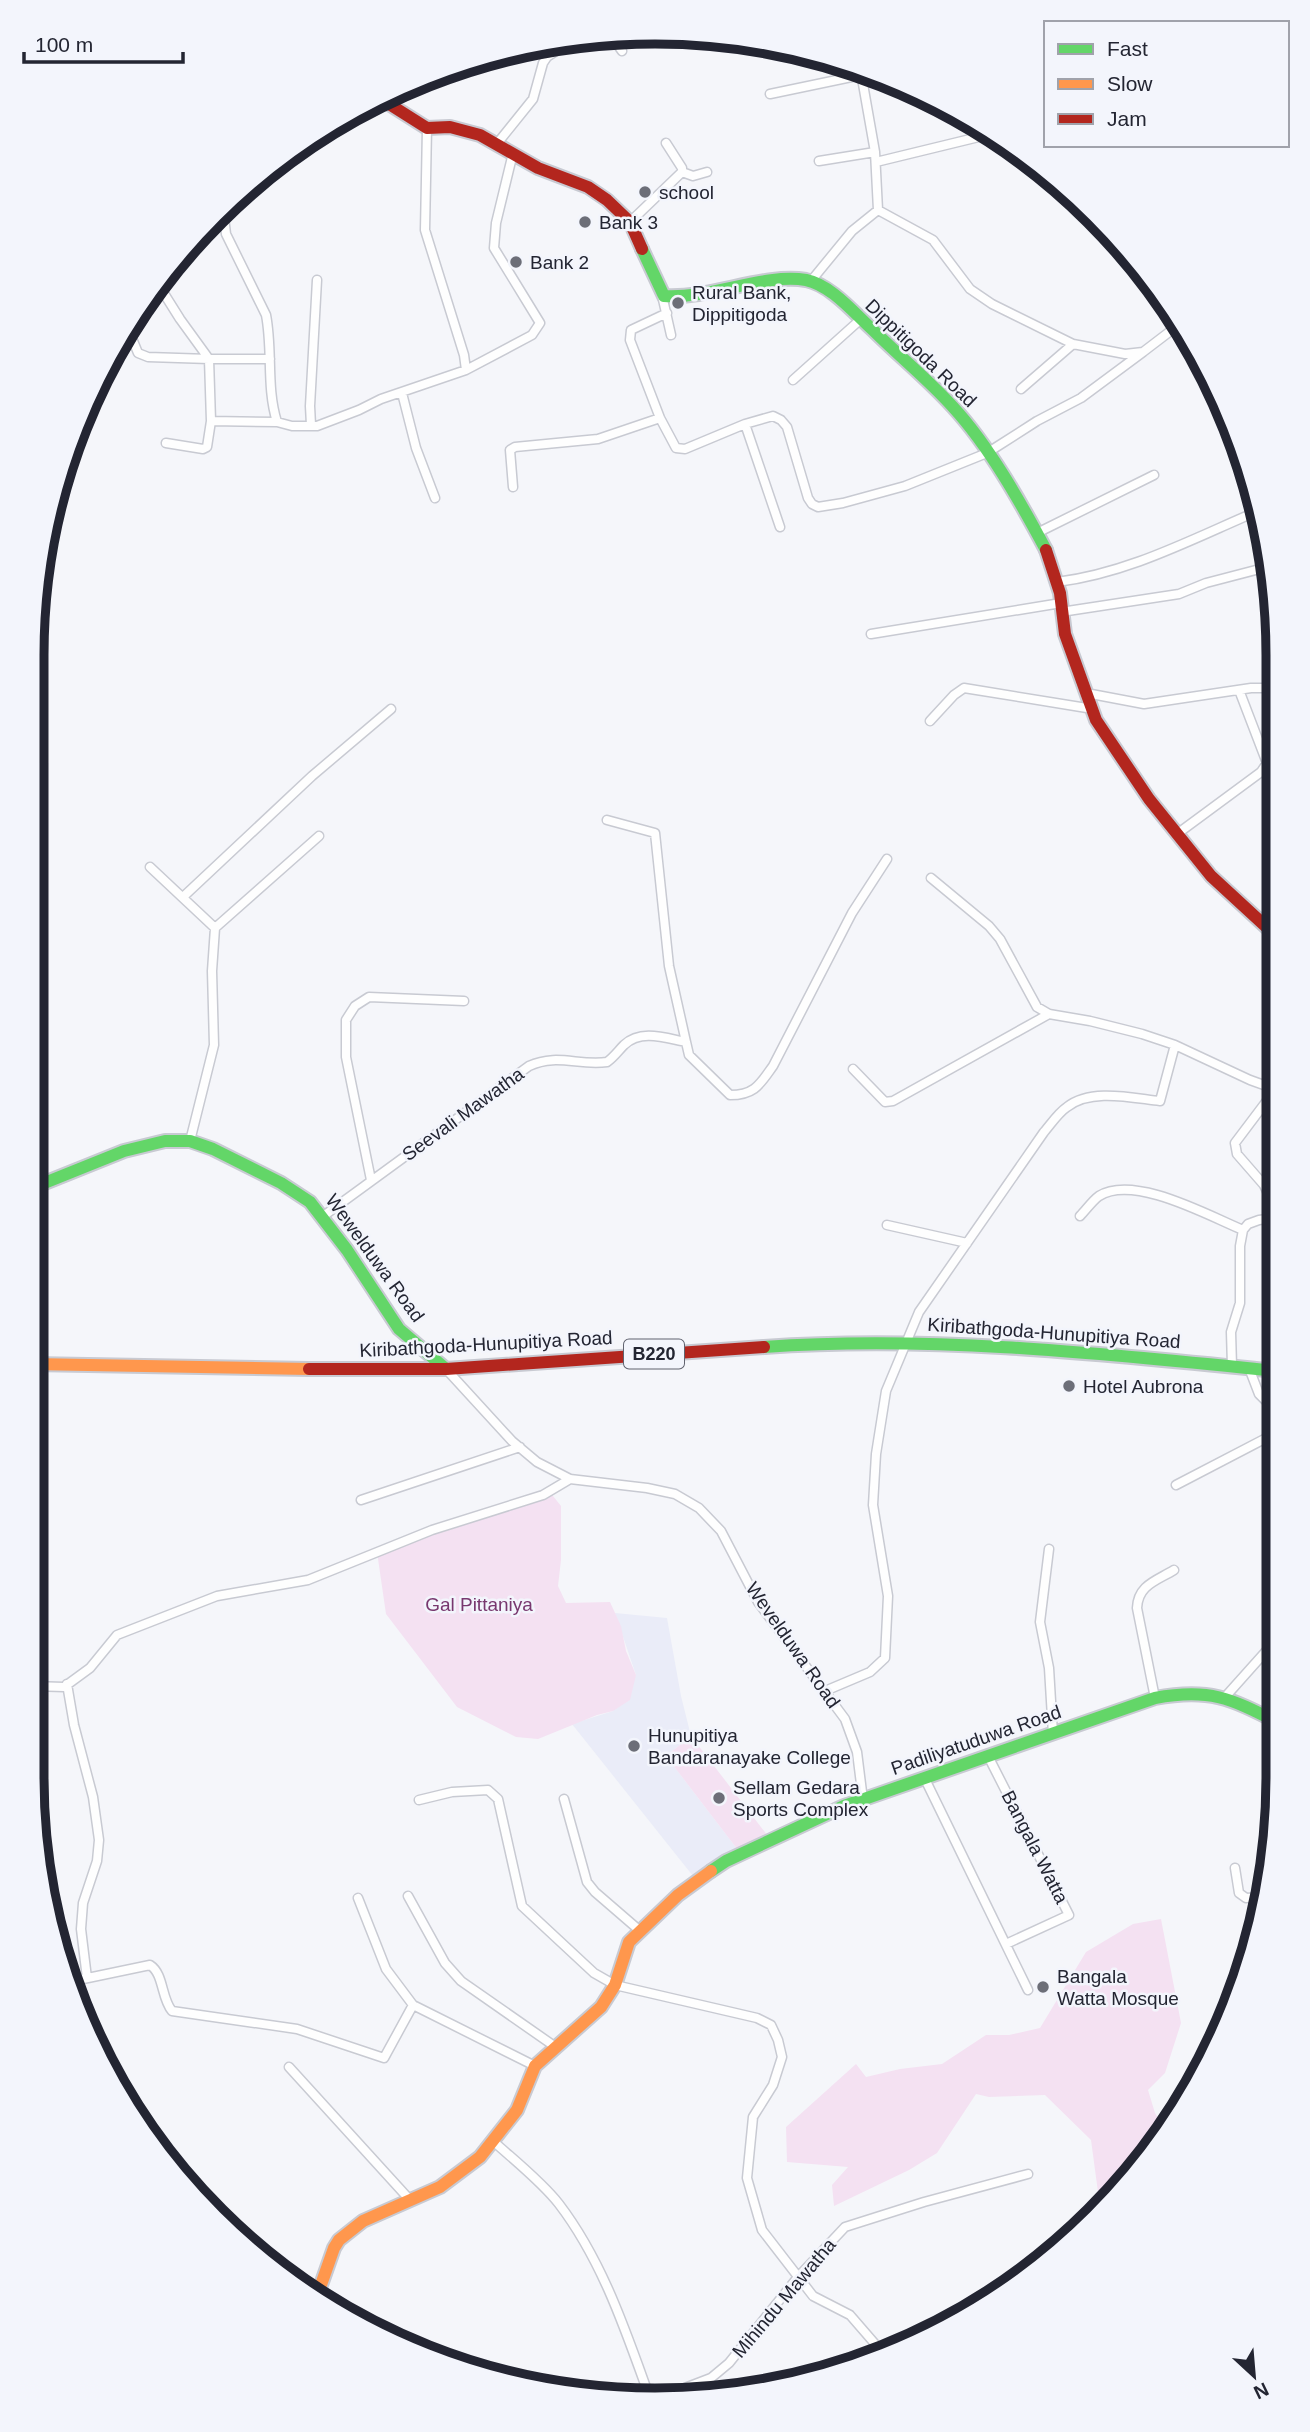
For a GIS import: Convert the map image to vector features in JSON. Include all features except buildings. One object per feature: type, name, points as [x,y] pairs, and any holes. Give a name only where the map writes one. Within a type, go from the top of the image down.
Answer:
[{"type":"street","points":[[618,45],[622,51]]},
{"type":"street","points":[[496,145],[533,99],[543,63],[554,52]]},
{"type":"street","points":[[770,94],[846,75]]},
{"type":"street","points":[[863,80],[875,157],[878,210]]},
{"type":"street","points":[[389,105],[426,128],[450,127],[472,132],[538,168],[589,187],[607,200],[630,222],[662,295],[671,335]]},
{"type":"street","points":[[426,128],[425,230],[464,355],[466,370]]},
{"type":"street","points":[[819,161],[875,157],[978,137]]},
{"type":"street","points":[[666,143],[682,172]]},
{"type":"street","points":[[211,421],[277,422],[292,426],[317,426],[466,370],[531,335],[540,323],[494,248],[496,223],[513,153]]},
{"type":"street","points":[[682,172],[693,176],[707,172]]},
{"type":"street","points":[[630,222],[682,172]]},
{"type":"street","points":[[662,295],[674,298],[769,281],[811,281],[852,232],[878,210]]},
{"type":"street","points":[[878,210],[933,240],[971,289],[992,304],[1073,344],[1125,354],[1143,352]]},
{"type":"street","points":[[225,222],[226,234],[266,315],[270,401],[277,422]]},
{"type":"street","points":[[311,425],[317,280]]},
{"type":"street","name":"Dippitigoda Road","points":[[811,281],[819,283],[861,319],[954,408],[987,453],[1027,514],[1048,554],[1057,582],[1065,634],[1096,720],[1149,799],[1211,876],[1266,927]]},
{"type":"street","points":[[163,292],[209,359],[211,421],[209,440],[204,449],[166,443]]},
{"type":"street","points":[[667,313],[630,332],[630,340],[660,418],[676,448],[685,449],[745,424],[773,416],[788,427],[808,498],[811,504],[818,507],[905,486],[987,453],[1037,421],[1081,398],[1172,330]]},
{"type":"street","points":[[793,380],[861,319]]},
{"type":"street","points":[[132,339],[138,353],[148,357],[270,359]]},
{"type":"street","points":[[1021,389],[1073,344]]},
{"type":"street","points":[[402,393],[416,448],[436,498]]},
{"type":"street","points":[[513,487],[510,450],[515,447],[598,439],[660,418]]},
{"type":"street","points":[[745,424],[780,527]]},
{"type":"street","points":[[1037,533],[1154,475]]},
{"type":"street","points":[[1057,582],[1090,578],[1125,568],[1250,515]]},
{"type":"street","points":[[871,634],[1179,594],[1206,583],[1260,569]]},
{"type":"street","points":[[930,721],[964,688],[1093,709]]},
{"type":"street","points":[[1086,693],[1144,704],[1266,688]]},
{"type":"street","points":[[1239,690],[1266,759]]},
{"type":"street","points":[[183,897],[312,776],[391,709]]},
{"type":"street","points":[[1177,834],[1261,772],[1266,764]]},
{"type":"street","points":[[607,820],[655,833],[669,966],[685,1042],[689,1055],[730,1095],[743,1095],[757,1088],[773,1066],[852,913],[887,859]]},
{"type":"street","points":[[190,1141],[214,1045],[212,971],[215,928],[319,836]]},
{"type":"street","points":[[150,867],[215,928]]},
{"type":"street","points":[[931,878],[989,926],[1000,939],[1037,1007],[1049,1014],[1103,1024],[1175,1045],[1266,1086]]},
{"type":"street","points":[[371,1180],[346,1057],[346,1020],[355,1006],[369,997],[464,1001]]},
{"type":"street","points":[[853,1069],[885,1102],[892,1101],[1049,1014]]},
{"type":"street","name":"Seevali Mawatha","points":[[322,1217],[434,1133],[537,1063],[561,1059],[607,1062],[625,1044],[637,1037],[663,1037],[685,1042]]},
{"type":"street","points":[[825,1691],[870,1672],[885,1658],[888,1596],[873,1505],[876,1454],[886,1391],[919,1312],[1044,1132],[1067,1106],[1088,1099],[1114,1096],[1160,1101],[1175,1045]]},
{"type":"street","points":[[1266,1101],[1235,1143],[1237,1154],[1266,1189]]},
{"type":"street","name":"Wewelduwa Road","points":[[44,1183],[124,1152],[165,1141],[190,1141],[213,1149],[281,1183],[310,1202],[347,1250],[399,1329],[446,1368]]},
{"type":"street","points":[[1080,1216],[1099,1196],[1114,1191],[1139,1190],[1242,1230]]},
{"type":"street","points":[[1232,1366],[1231,1332],[1240,1303],[1242,1230],[1248,1224],[1266,1219]]},
{"type":"street","points":[[887,1225],[967,1243]]},
{"type":"street","name":"Kiribathgoda-Hunupitiya Road","points":[[44,1364],[310,1369],[446,1368],[818,1343],[907,1342],[1132,1356],[1266,1370]]},
{"type":"street","name":"Wevelduwa Road","points":[[446,1368],[537,1462],[570,1479],[675,1494],[699,1508],[721,1531],[758,1602],[845,1719],[857,1752],[863,1800]]},
{"type":"street","points":[[1250,1368],[1259,1394],[1266,1401]]},
{"type":"street","points":[[1176,1485],[1266,1438]]},
{"type":"street","points":[[361,1500],[520,1447]]},
{"type":"street","points":[[44,1686],[64,1686],[90,1668],[117,1635],[217,1596],[308,1580],[432,1531],[543,1495],[570,1479]]},
{"type":"street","points":[[1049,1549],[1040,1622],[1049,1668],[1054,1734]]},
{"type":"street","points":[[1155,1698],[1137,1608],[1138,1597],[1142,1590],[1174,1570]]},
{"type":"street","points":[[1226,1696],[1266,1651]]},
{"type":"street","points":[[67,1684],[74,1726],[93,1797],[99,1840],[97,1861],[83,1903],[82,1929],[87,1978]]},
{"type":"street","name":"Padiliyatuduwa Road","points":[[320,2288],[339,2240],[363,2221],[440,2187],[480,2157],[517,2110],[536,2066],[601,2007],[615,1985],[629,1942],[678,1895],[726,1861],[844,1806],[1155,1698],[1188,1692],[1226,1696],[1266,1716]]},
{"type":"street","name":"Bangala Watta","points":[[988,1756],[1069,1914],[1006,1944]]},
{"type":"street","points":[[924,1777],[1028,1990]]},
{"type":"street","points":[[419,1800],[452,1792],[488,1790],[498,1799],[522,1906],[594,1973],[615,1985],[757,2018],[771,2025],[782,2057],[773,2085],[753,2117],[747,2178],[762,2230],[813,2296],[849,2315],[877,2347]]},
{"type":"street","points":[[564,1798],[587,1882],[639,1930]]},
{"type":"street","points":[[1235,1868],[1239,1894],[1246,1898],[1255,1898]]},
{"type":"street","points":[[408,1896],[445,1963],[461,1981],[557,2048]]},
{"type":"street","points":[[358,1898],[386,1969],[413,2005],[536,2066]]},
{"type":"street","points":[[78,1977],[87,1978],[150,1965],[156,1969],[165,2003],[172,2011],[297,2029],[384,2058],[413,2005]]},
{"type":"street","points":[[289,2067],[410,2200]]},
{"type":"street","points":[[493,2141],[558,2203],[591,2253],[623,2323],[646,2388]]},
{"type":"street","name":"Mihindu Mawatha","points":[[687,2387],[711,2378],[729,2363],[798,2277],[845,2227],[1028,2174]]},
{"type":"shaded area","name":"Hunupitiya Bandaranayake College","points":[[615,1613],[667,1618],[691,1736],[666,1756],[741,1854],[697,1881],[572,1724],[613,1711],[636,1675]]},
{"type":"green space","name":"Gal Pittaniya","points":[[549,1491],[561,1506],[558,1586],[566,1603],[610,1602],[621,1626],[626,1651],[636,1675],[630,1700],[613,1711],[538,1739],[516,1737],[457,1707],[386,1614],[377,1552]]},
{"type":"green space","name":"Sellam Gedara Sports Complex","points":[[691,1736],[771,1840],[741,1854],[666,1756]]},
{"type":"green space","points":[[1161,1919],[1181,2023],[1165,2073],[1148,2090],[1160,2121],[1115,2180],[1092,2204],[1098,2192],[1091,2140],[1045,2095],[989,2097],[976,2094],[937,2153],[909,2170],[834,2206],[832,2185],[848,2167],[787,2162],[786,2127],[856,2064],[866,2077],[900,2069],[942,2064],[986,2035],[1009,2035],[1040,2028],[1086,1952],[1133,1924]]},
{"type":"traffic: fast","points":[[642,249],[664,296],[700,294],[790,279],[815,283],[833,294],[934,387],[966,422],[1004,476],[1046,550]]},
{"type":"traffic: fast","points":[[44,1183],[124,1151],[165,1141],[190,1141],[213,1149],[281,1183],[310,1202],[347,1250],[399,1329],[446,1369]]},
{"type":"traffic: fast","points":[[764,1347],[892,1343],[956,1345],[1084,1353],[1266,1370]]},
{"type":"traffic: fast","points":[[711,1871],[726,1861],[844,1806],[1155,1698],[1190,1694],[1219,1697],[1266,1717]]},
{"type":"traffic: slow","points":[[44,1364],[309,1369]]},
{"type":"traffic: slow","points":[[320,2288],[339,2240],[363,2221],[440,2187],[480,2157],[517,2110],[535,2066],[601,2007],[615,1985],[629,1942],[678,1895],[711,1871]]},
{"type":"traffic: jam","points":[[390,105],[427,128],[450,127],[480,135],[538,168],[588,187],[607,200],[630,222],[642,249]]},
{"type":"traffic: jam","points":[[1046,550],[1060,593],[1065,634],[1096,720],[1149,799],[1211,876],[1266,927]]},
{"type":"traffic: jam","points":[[309,1369],[446,1369],[764,1347]]},
{"type":"place","name":"school","points":[[645,192]]},
{"type":"place","name":"Bank 3","points":[[585,222]]},
{"type":"place","name":"Bank 2","points":[[516,262]]},
{"type":"place","name":"Rural Bank, Dippitigoda","points":[[678,303]]},
{"type":"place","name":"Hotel Aubrona","points":[[1069,1386]]},
{"type":"place","name":"Hunupitiya Bandaranayake College","points":[[634,1746]]},
{"type":"place","name":"Sellam Gedara Sports Complex","points":[[719,1798]]},
{"type":"place","name":"Bangala Watta Mosque","points":[[1043,1987]]}]
